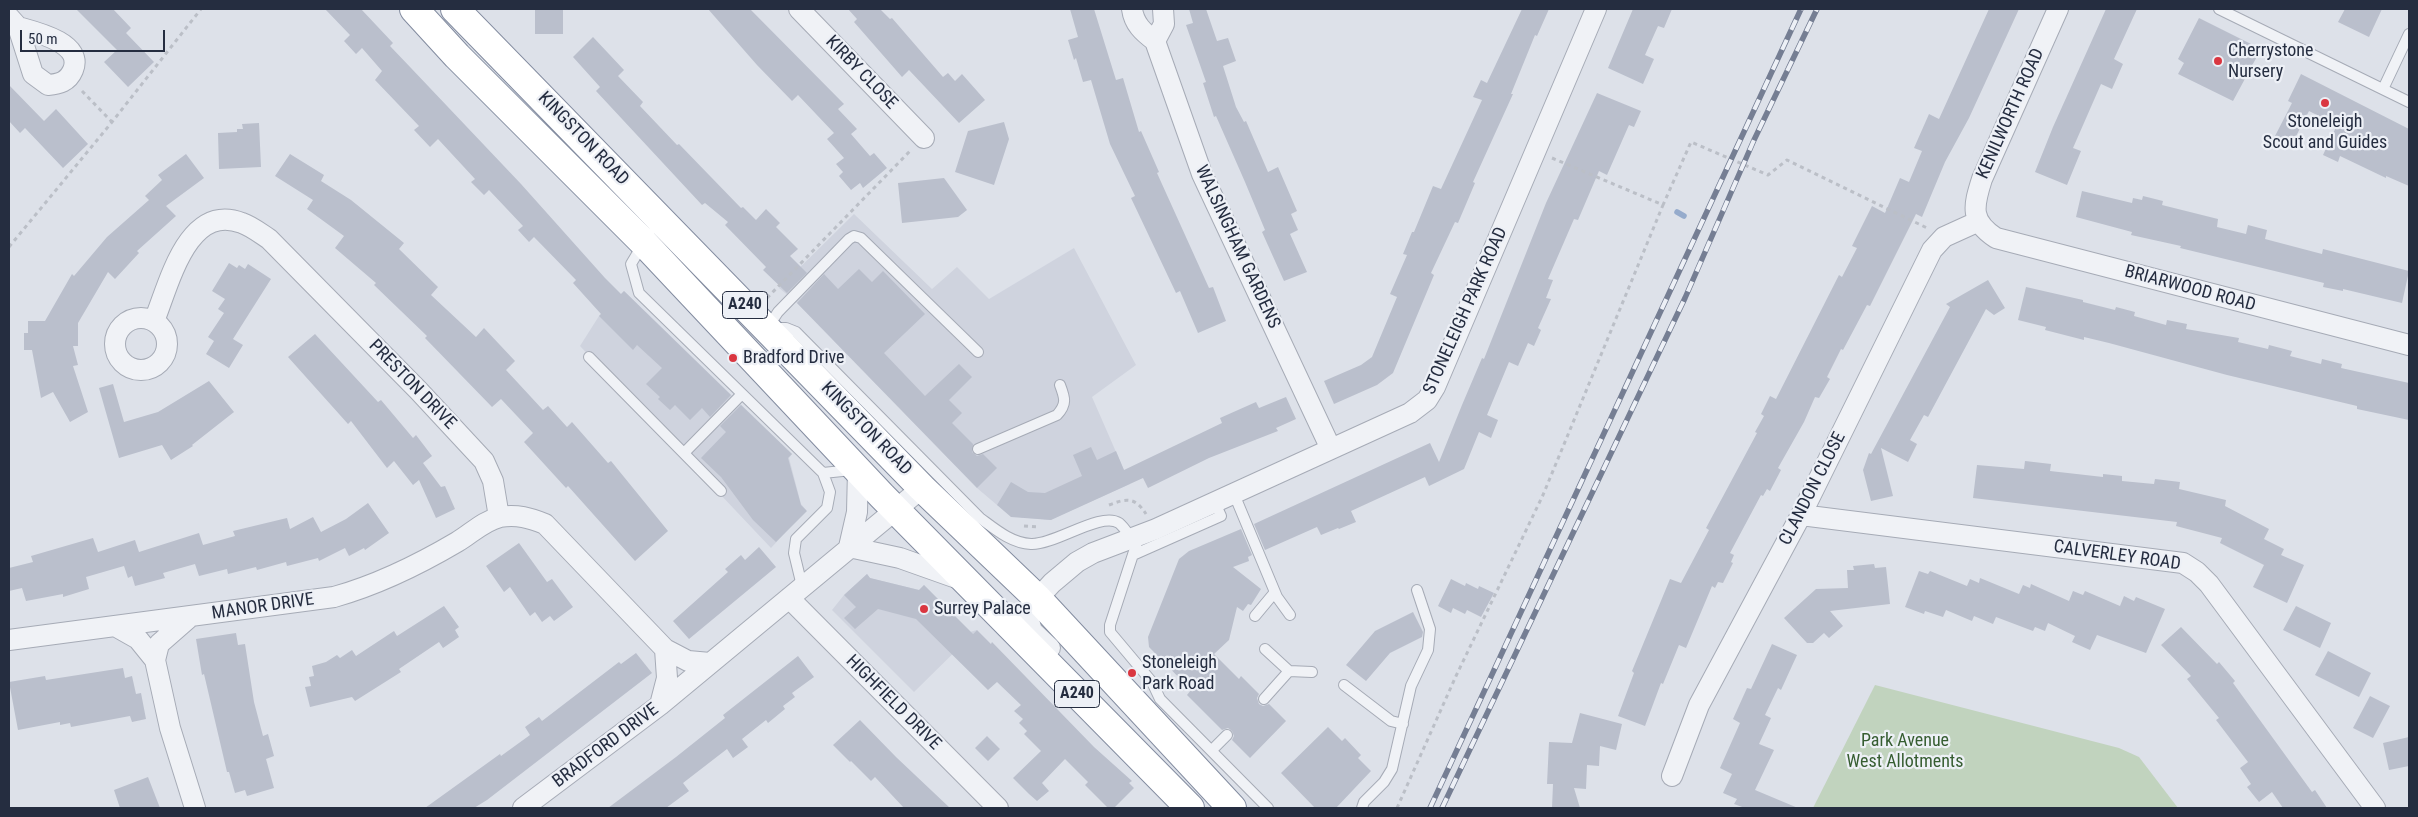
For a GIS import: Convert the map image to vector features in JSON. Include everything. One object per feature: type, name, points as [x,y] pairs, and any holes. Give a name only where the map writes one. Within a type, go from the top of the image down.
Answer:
[{"type":"highway","name":"KINGSTON ROAD","points":[[414,9],[464,62],[644,242],[895,509],[1190,808]]},
{"type":"highway","name":"KINGSTON ROAD","points":[[466,14],[922,488],[1037,598],[1232,808]]},
{"type":"street","name":"KIRBY CLOSE","points":[[799,9],[924,138]]},
{"type":"street","name":"WALSINGHAM GARDENS","points":[[1132,9],[1133,17],[1141,31],[1155,41],[1202,174],[1331,449]]},
{"type":"street","points":[[1155,41],[1164,24],[1163,9]]},
{"type":"street","name":"STONELEIGH PARK ROAD","points":[[1059,676],[1054,651],[1032,631],[1028,614],[1030,607],[1037,598],[1077,562],[1093,553],[1140,540],[1234,494],[1410,413],[1427,400],[1435,388],[1596,9]]},
{"type":"street","name":"KENILWORTH ROAD","points":[[1977,222],[1976,197],[1982,179],[2058,9]]},
{"type":"street","points":[[14,22],[66,46],[75,64],[69,78],[63,82],[48,85],[33,74],[14,22]]},
{"type":"street","name":"PRESTON DRIVE","points":[[154,321],[187,242],[198,229],[212,222],[226,220],[241,222],[253,228],[269,239],[418,390],[484,460],[493,481],[499,518]]},
{"type":"street","name":"CLANDON CLOSE","points":[[1672,776],[1699,705],[1801,515],[1932,250],[1944,237],[1977,222]]},
{"type":"street","name":"BRIARWOOD ROAD","points":[[1977,222],[1984,230],[1996,238],[2409,345]]},
{"type":"street","points":[[858,470],[857,512],[849,547],[900,558],[964,580]]},
{"type":"street","name":"BRADFORD DRIVE","points":[[523,808],[660,705],[922,488]]},
{"type":"street","name":"CALVERLEY ROAD","points":[[1801,515],[2183,563],[2197,572],[2209,584],[2375,808]]},
{"type":"street","points":[[499,518],[518,516],[545,524],[665,650],[688,661],[710,663]]},
{"type":"street","name":"MANOR DRIVE","points":[[9,640],[334,597],[362,589],[393,576],[457,542],[485,523],[499,518]]},
{"type":"street","name":"HIGHFIELD DRIVE","points":[[795,592],[998,808]]},
{"type":"street","points":[[191,616],[159,644],[155,660],[170,728],[195,808]]},
{"type":"street","points":[[115,626],[138,640],[155,660]]},
{"type":"street","points":[[660,705],[666,678],[665,650]]},
{"type":"lane","points":[[2219,9],[2409,102]]},
{"type":"lane","points":[[2383,89],[2409,34]]},
{"type":"lane","points":[[760,320],[784,305],[854,236],[861,238],[978,352]]},
{"type":"lane","points":[[644,242],[631,264],[639,293],[822,473],[830,492],[827,508],[796,540],[794,553],[795,592]]},
{"type":"lane","points":[[760,320],[796,332],[980,518],[998,532],[1031,544],[1057,539],[1100,521],[1110,520],[1120,524],[1140,540]]},
{"type":"lane","points":[[589,357],[721,491]]},
{"type":"lane","points":[[978,449],[1057,415],[1063,408],[1066,399],[1060,384]]},
{"type":"lane","points":[[684,454],[742,394]]},
{"type":"lane","points":[[822,473],[858,470]]},
{"type":"lane","points":[[1234,494],[1275,592],[1290,615]]},
{"type":"lane","points":[[1140,540],[1221,516],[1215,503]]},
{"type":"lane","points":[[1140,540],[1110,625],[1110,632],[1152,682],[1160,699],[1268,808]]},
{"type":"lane","points":[[1362,808],[1364,802],[1384,782],[1392,769],[1412,686],[1428,650],[1430,629],[1416,590]]},
{"type":"lane","points":[[1255,616],[1275,592]]},
{"type":"lane","points":[[1265,648],[1289,671],[1312,672]]},
{"type":"lane","points":[[1264,699],[1289,671]]},
{"type":"lane","points":[[1344,685],[1391,721],[1403,724]]},
{"type":"lane","points":[[1212,750],[1227,735]]},
{"type":"path","points":[[9,247],[112,122],[201,9]]},
{"type":"path","points":[[69,78],[112,122]]},
{"type":"path","points":[[760,320],[924,138]]},
{"type":"path","points":[[1397,808],[1456,676],[1543,494],[1691,142],[1768,175],[1786,160],[1944,237]]},
{"type":"path","points":[[1535,151],[1663,205]]},
{"type":"path","points":[[1104,507],[1121,500],[1133,500],[1140,503],[1140,540]]},
{"type":"path","points":[[1019,526],[1046,528]]},
{"type":"shaded area","points":[[854,214],[932,289],[957,267],[989,299],[1074,248],[1136,365],[1092,397],[1130,484],[1050,520],[1019,517],[997,505],[977,488],[795,301],[779,288]]},
{"type":"shaded area","points":[[624,291],[792,454],[789,458],[801,504],[806,510],[771,548],[580,346],[599,316]]},
{"type":"shaded area","points":[[867,574],[870,578],[919,590],[924,585],[970,632],[977,630],[914,692],[832,610],[844,595]]},
{"type":"green space","name":"Park Avenue West Allotments","points":[[1875,685],[2119,748],[2139,757],[2178,808],[1813,808]]},
{"type":"building","points":[[76,9],[113,9],[131,28],[126,33],[154,62],[128,87],[104,62],[117,50]]},
{"type":"building","points":[[325,9],[361,9],[393,43],[390,46],[521,184],[605,278],[621,294],[624,291],[731,395],[710,417],[702,408],[690,420],[675,405],[670,410],[658,399],[660,397],[646,384],[662,368],[637,345],[633,350],[599,316],[601,314],[573,283],[576,280],[534,237],[529,242],[518,230],[523,226],[489,190],[484,195],[471,182],[475,179],[438,139],[430,147],[414,130],[419,126],[375,80],[382,71],[362,48],[356,54],[344,41],[350,35]]},
{"type":"building","points":[[535,9],[563,9],[563,34],[535,34]]},
{"type":"building","points":[[708,9],[750,9],[844,104],[838,109],[857,129],[851,134],[870,156],[874,153],[887,168],[863,188],[860,183],[851,190],[839,176],[843,172],[836,164],[844,158],[827,139],[834,133],[798,95],[792,101],[757,65]]},
{"type":"building","points":[[848,9],[880,9],[890,19],[892,18],[943,77],[948,73],[955,81],[962,74],[985,100],[959,123],[909,70],[902,77],[854,22],[857,19]]},
{"type":"building","points":[[1070,9],[1094,9],[1116,80],[1123,78],[1139,132],[1141,131],[1159,172],[1157,173],[1209,288],[1213,287],[1226,321],[1198,333],[1180,291],[1176,293],[1131,198],[1135,196],[1110,144],[1091,80],[1083,82],[1076,58],[1074,60],[1068,40],[1078,37]]},
{"type":"building","points":[[1189,9],[1206,9],[1217,41],[1228,38],[1236,61],[1223,66],[1236,107],[1244,122],[1246,121],[1268,172],[1278,167],[1297,211],[1291,214],[1298,230],[1290,234],[1307,272],[1284,281],[1262,232],[1265,230],[1245,182],[1216,116],[1214,117],[1203,83],[1206,82],[1186,25],[1193,23]]},
{"type":"building","points":[[1522,9],[1549,9],[1537,36],[1535,35],[1511,94],[1513,94],[1473,182],[1475,183],[1458,223],[1455,222],[1431,273],[1434,275],[1393,373],[1377,385],[1334,404],[1324,381],[1361,365],[1372,357],[1397,297],[1390,294],[1407,255],[1403,254],[1412,232],[1414,232],[1433,186],[1441,189],[1482,100],[1473,97],[1481,80],[1487,83]]},
{"type":"building","points":[[1633,9],[1672,9],[1664,28],[1658,26],[1645,55],[1654,59],[1643,84],[1608,68]]},
{"type":"building","points":[[1989,9],[2019,9],[1969,118],[1945,162],[1922,217],[1916,214],[1870,306],[1867,305],[1843,350],[1841,349],[1827,377],[1830,379],[1819,398],[1815,397],[1804,422],[1778,468],[1781,470],[1770,491],[1767,489],[1763,496],[1761,495],[1730,553],[1734,555],[1731,562],[1733,563],[1723,583],[1718,582],[1715,588],[1712,586],[1686,648],[1679,645],[1663,684],[1661,683],[1645,726],[1618,716],[1634,673],[1632,671],[1670,579],[1681,583],[1709,530],[1706,528],[1757,433],[1755,432],[1764,416],[1761,414],[1770,396],[1776,399],[1839,275],[1842,277],[1857,248],[1852,246],[1872,206],[1885,213],[1900,178],[1909,182],[1922,151],[1914,148],[1929,114],[1939,119]]},
{"type":"building","points":[[2106,9],[2137,9],[2114,59],[2123,64],[2112,89],[2101,84],[2073,148],[2081,151],[2067,185],[2035,172]]},
{"type":"building","points":[[2345,9],[2382,9],[2369,37],[2338,22]]},
{"type":"building","name":"Cherrystone Nursery","points":[[2199,18],[2261,49],[2233,101],[2178,74],[2184,63],[2178,59]]},
{"type":"building","points":[[593,37],[624,70],[618,76],[643,102],[640,106],[677,145],[679,144],[741,208],[743,207],[756,220],[766,209],[780,223],[776,227],[798,249],[790,256],[807,273],[787,293],[763,270],[766,267],[725,225],[728,222],[705,203],[702,205],[596,91],[600,87],[573,57]]},
{"type":"building","points":[[2301,74],[2409,129],[2409,186],[2386,176],[2386,178],[2340,156],[2338,162],[2323,155],[2337,125],[2309,111],[2292,144],[2275,136],[2292,103],[2288,101]]},
{"type":"building","points":[[9,85],[44,121],[56,109],[88,144],[63,168],[25,128],[20,133],[9,121]]},
{"type":"building","points":[[1597,93],[1641,111],[1634,127],[1629,125],[1607,175],[1599,171],[1578,220],[1574,219],[1548,279],[1553,280],[1546,298],[1551,299],[1538,328],[1541,330],[1534,346],[1528,343],[1518,366],[1509,362],[1487,415],[1498,420],[1491,438],[1479,432],[1464,469],[1429,486],[1425,477],[1351,511],[1356,522],[1339,529],[1321,535],[1317,527],[1265,550],[1254,524],[1430,443],[1439,462],[1482,358],[1484,359],[1546,203]]},
{"type":"building","points":[[1004,122],[1009,139],[994,185],[955,172],[968,131]]},
{"type":"building","points":[[259,123],[261,167],[219,169],[218,133],[237,132],[237,129],[243,129],[242,124]]},
{"type":"building","points":[[186,154],[204,178],[166,206],[176,216],[137,251],[139,253],[115,279],[108,272],[78,323],[78,346],[73,346],[78,365],[73,366],[88,412],[70,422],[53,392],[41,398],[32,350],[24,350],[24,333],[28,333],[28,321],[45,321],[72,274],[74,276],[107,237],[149,200],[145,196],[162,180],[158,175]]},
{"type":"building","points":[[290,154],[324,175],[321,181],[351,200],[404,243],[399,249],[438,287],[431,295],[476,337],[484,328],[515,361],[506,370],[543,410],[548,406],[567,427],[572,422],[608,463],[611,461],[668,531],[635,561],[568,486],[566,488],[524,442],[533,433],[501,399],[492,407],[425,338],[427,336],[374,285],[376,283],[335,248],[344,236],[307,209],[313,200],[275,176]]},
{"type":"building","points":[[944,178],[967,210],[958,217],[902,223],[898,183]]},
{"type":"building","points":[[2082,191],[2132,203],[2133,198],[2142,200],[2143,196],[2163,201],[2162,205],[2218,219],[2217,227],[2246,234],[2248,225],[2267,230],[2265,239],[2322,254],[2323,249],[2409,271],[2402,303],[2343,289],[2343,291],[2323,287],[2324,283],[2131,235],[2132,232],[2076,217]]},
{"type":"building","points":[[229,263],[237,268],[239,265],[245,269],[248,264],[271,279],[233,339],[243,345],[229,368],[206,354],[214,341],[208,337],[224,313],[218,309],[225,299],[212,291]]},
{"type":"building","points":[[859,269],[872,282],[883,271],[925,314],[884,353],[925,396],[959,364],[972,377],[949,400],[962,413],[952,423],[973,444],[972,452],[977,456],[983,454],[997,468],[977,488],[797,303],[824,274],[838,289]]},
{"type":"building","points":[[1988,280],[2005,308],[1994,315],[1986,309],[1928,417],[1924,415],[1910,440],[1917,444],[1908,462],[1881,448],[1893,496],[1871,501],[1863,470],[1869,453],[1871,454],[1950,307],[1946,304]]},
{"type":"building","points":[[2026,287],[2083,300],[2083,302],[2115,310],[2116,307],[2135,312],[2134,316],[2166,325],[2167,320],[2187,324],[2186,329],[2239,338],[2238,342],[2268,349],[2269,345],[2292,351],[2290,356],[2321,364],[2322,359],[2342,364],[2341,368],[2409,383],[2409,420],[2357,409],[2357,406],[2227,375],[2109,343],[2084,337],[2084,340],[2045,330],[2046,327],[2018,320]]},
{"type":"building","points":[[315,334],[378,402],[381,400],[413,438],[416,435],[432,456],[423,463],[441,487],[445,486],[455,509],[436,518],[419,480],[413,485],[394,461],[387,468],[351,421],[348,424],[288,357]]},
{"type":"building","points":[[209,381],[234,412],[193,446],[171,460],[162,445],[119,458],[99,388],[113,384],[124,422],[158,412]]},
{"type":"building","points":[[1286,397],[1296,419],[1276,428],[1278,431],[1209,458],[1148,488],[1143,478],[1051,520],[1011,517],[997,505],[1011,482],[1028,492],[1045,493],[1082,476],[1073,455],[1091,447],[1097,460],[1116,451],[1124,470],[1222,423],[1220,418],[1256,402],[1259,408]]},
{"type":"building","points":[[741,405],[792,454],[788,458],[801,505],[807,511],[776,542],[753,520],[721,477],[701,458],[726,432],[720,426]]},
{"type":"building","points":[[2025,461],[2051,464],[2050,471],[2103,477],[2103,474],[2122,476],[2122,481],[2154,484],[2155,479],[2180,482],[2179,489],[2226,500],[2225,506],[2269,529],[2264,539],[2284,549],[2281,555],[2304,565],[2287,603],[2253,587],[2264,565],[2220,543],[2222,538],[2176,526],[2177,522],[1973,498],[1977,465],[2024,469]]},
{"type":"building","points":[[368,503],[389,533],[365,550],[364,548],[349,556],[345,548],[319,561],[318,558],[287,566],[286,562],[257,570],[256,567],[228,574],[227,569],[199,576],[195,564],[163,573],[165,578],[135,586],[132,576],[128,578],[124,566],[86,577],[89,589],[63,597],[63,594],[26,601],[22,588],[9,591],[9,568],[33,562],[31,556],[93,538],[98,552],[135,540],[139,552],[199,533],[203,545],[235,536],[233,531],[287,518],[290,529],[313,517],[321,532],[346,519]]},
{"type":"building","points":[[1241,529],[1252,555],[1248,557],[1249,561],[1233,567],[1261,589],[1251,605],[1248,604],[1243,611],[1237,607],[1229,640],[1214,654],[1239,679],[1241,676],[1259,694],[1257,698],[1259,704],[1263,706],[1269,704],[1286,721],[1250,758],[1232,740],[1234,736],[1232,731],[1228,728],[1222,730],[1187,695],[1191,690],[1149,647],[1148,637],[1179,559],[1189,551]]},
{"type":"building","points":[[519,543],[547,582],[552,579],[573,607],[554,621],[550,616],[542,622],[535,612],[530,616],[510,587],[504,592],[486,566]]},
{"type":"building","points":[[759,547],[776,567],[689,639],[673,621],[728,572],[725,569],[741,555],[745,560]]},
{"type":"building","points":[[1874,564],[1875,568],[1886,567],[1890,604],[1830,611],[1843,626],[1829,638],[1824,633],[1813,643],[1807,643],[1784,618],[1816,589],[1848,588],[1847,570],[1854,570],[1853,566]]},
{"type":"building","points":[[1919,571],[1928,574],[1930,571],[1967,586],[1970,579],[1979,583],[1980,578],[2019,594],[2023,585],[2030,588],[2031,584],[2069,601],[2073,591],[2083,595],[2085,591],[2120,606],[2124,596],[2134,601],[2136,597],[2165,609],[2146,653],[2097,635],[2090,650],[2072,642],[2075,636],[2048,623],[2045,631],[2035,627],[2033,631],[1996,617],[1993,624],[1974,616],[1972,621],[1946,610],[1943,617],[1925,611],[1924,614],[1905,607]]},
{"type":"building","points":[[867,574],[870,578],[919,590],[924,585],[973,634],[977,630],[991,644],[992,642],[1094,747],[1132,781],[1129,783],[1134,788],[1114,808],[1108,808],[1085,785],[1088,782],[1065,759],[1042,783],[1049,791],[1037,801],[1013,778],[1041,751],[1024,734],[1027,731],[1019,723],[1023,719],[1014,711],[1021,705],[997,682],[988,690],[916,619],[878,609],[855,629],[844,618],[856,607],[844,595]]},
{"type":"building","points":[[1451,579],[1465,586],[1466,583],[1478,589],[1479,586],[1494,593],[1481,617],[1467,610],[1465,614],[1453,608],[1451,613],[1438,606]]},
{"type":"building","points":[[444,606],[459,627],[455,630],[459,637],[443,648],[439,642],[399,669],[401,672],[355,701],[352,697],[310,707],[305,687],[311,686],[309,677],[314,676],[312,666],[326,662],[337,655],[340,658],[352,650],[356,656],[394,631],[397,636]]},
{"type":"building","points":[[2296,606],[2331,623],[2320,648],[2283,630]]},
{"type":"building","points":[[1413,612],[1423,632],[1422,637],[1390,653],[1366,681],[1346,665],[1375,631]]},
{"type":"building","points":[[2181,627],[2217,664],[2219,662],[2235,681],[2233,683],[2312,792],[2315,790],[2327,808],[2283,808],[2272,792],[2259,802],[2247,787],[2251,784],[2240,768],[2248,762],[2216,720],[2219,718],[2187,679],[2191,676],[2161,645]]},
{"type":"building","points":[[236,633],[238,645],[245,644],[254,702],[263,736],[268,734],[274,756],[266,759],[274,788],[247,796],[245,790],[235,793],[229,772],[227,772],[204,674],[202,675],[196,639]]},
{"type":"building","points":[[1772,644],[1797,655],[1781,690],[1778,688],[1765,715],[1771,718],[1759,744],[1774,750],[1755,790],[1798,808],[1745,808],[1734,804],[1737,799],[1723,793],[1732,774],[1720,768],[1740,723],[1733,719],[1747,688],[1751,689]]},
{"type":"building","points":[[2328,651],[2371,673],[2359,697],[2315,675]]},
{"type":"building","points":[[636,653],[652,673],[487,800],[474,808],[425,808],[500,754],[501,756],[530,735],[525,727],[539,717],[542,721],[619,662],[621,664]]},
{"type":"building","points":[[798,656],[814,677],[792,693],[795,697],[783,706],[785,709],[768,723],[766,720],[742,739],[748,747],[733,758],[727,749],[683,783],[689,791],[666,808],[608,808],[725,718],[723,715]]},
{"type":"building","points":[[123,668],[125,678],[132,676],[136,694],[141,693],[146,719],[132,722],[130,716],[71,727],[70,723],[60,725],[60,722],[18,730],[9,682],[45,676],[46,680]]},
{"type":"building","points":[[2370,696],[2390,706],[2373,738],[2353,728]]},
{"type":"building","points":[[1580,713],[1622,724],[1616,750],[1600,746],[1599,766],[1587,765],[1586,789],[1574,788],[1580,808],[1552,808],[1553,784],[1547,784],[1549,742],[1572,743]]},
{"type":"building","points":[[860,720],[950,808],[904,808],[875,777],[871,781],[850,762],[833,745]]},
{"type":"building","points":[[1328,727],[1342,741],[1345,738],[1361,755],[1358,758],[1371,771],[1336,808],[1315,808],[1281,773]]},
{"type":"building","points":[[987,736],[1000,749],[988,761],[975,748]]},
{"type":"building","points":[[2409,737],[2409,766],[2389,770],[2383,743]]},
{"type":"building","points":[[148,777],[160,808],[120,808],[114,790]]},
{"type":"waterway","points":[[1677,212],[1684,216]]},
{"type":"railway","points":[[1430,808],[1801,9]]},
{"type":"railway","points":[[1442,808],[1685,298],[1754,140],[1817,9]]},
{"type":"place","name":"Cherrystone Nursery","points":[[2218,61]]},
{"type":"place","name":"Stoneleigh Scout and Guides","points":[[2325,103]]},
{"type":"place","name":"Bradford Drive","points":[[733,358]]},
{"type":"place","name":"Surrey Palace","points":[[924,609]]},
{"type":"place","name":"Stoneleigh Park Road","points":[[1132,673]]}]
